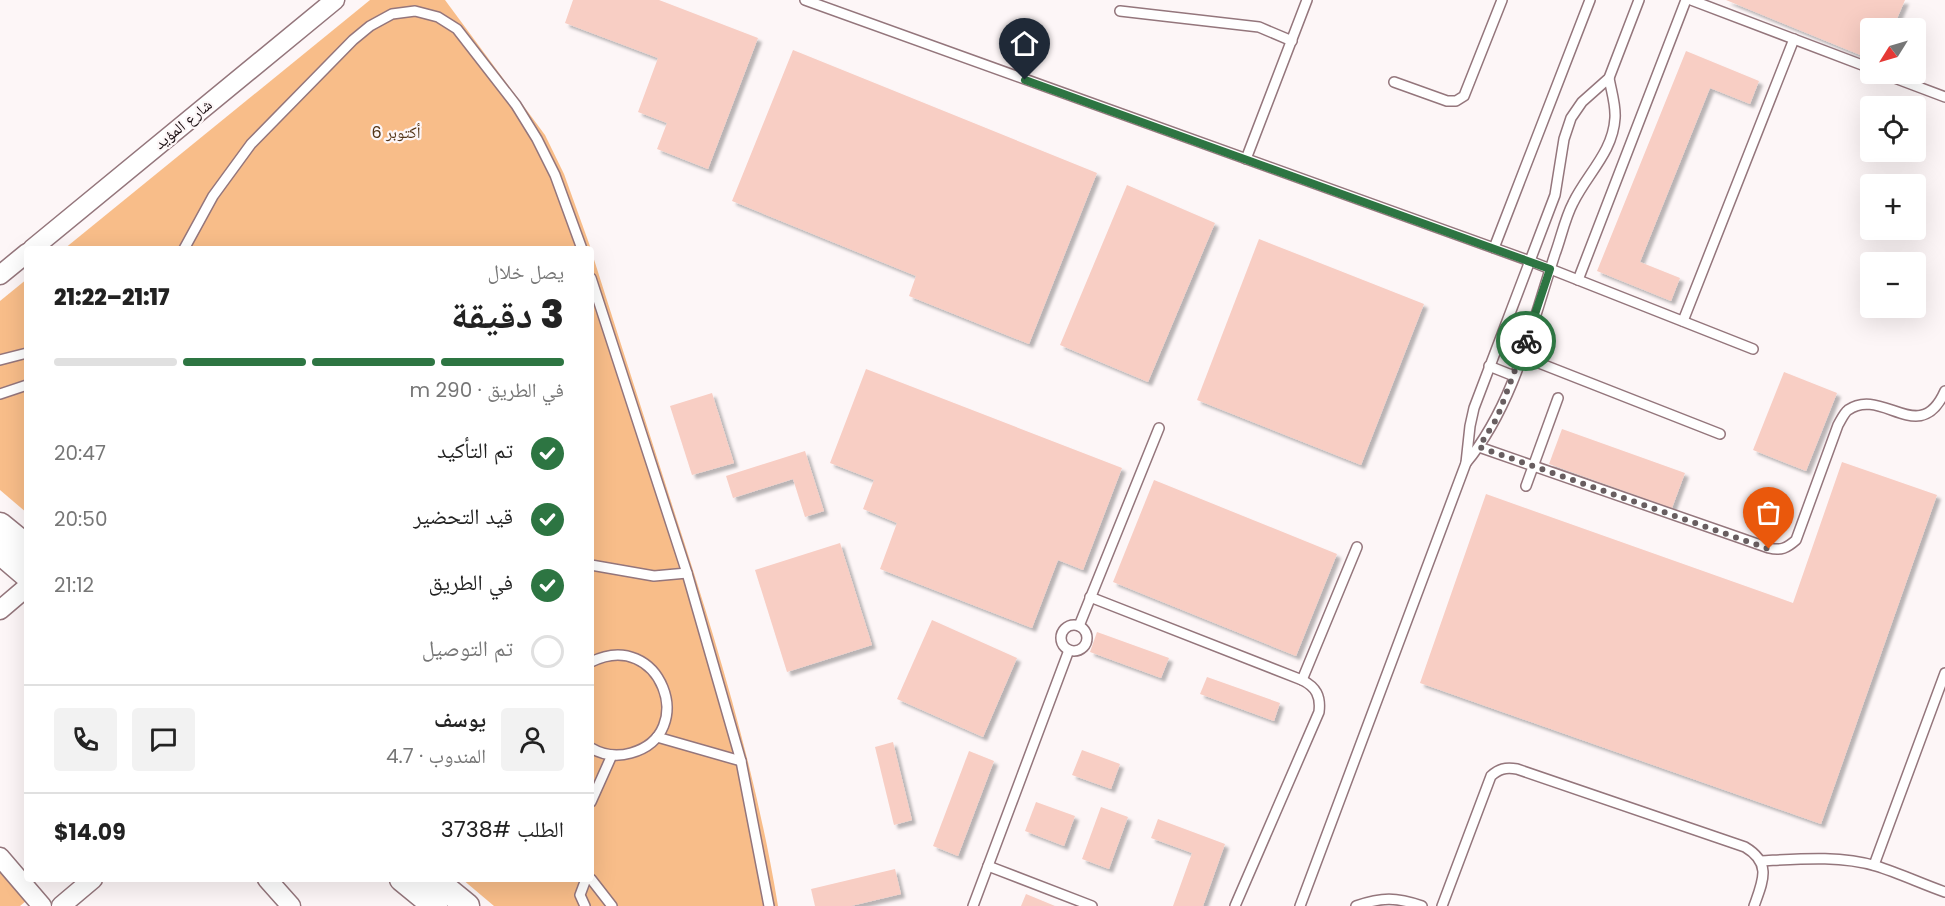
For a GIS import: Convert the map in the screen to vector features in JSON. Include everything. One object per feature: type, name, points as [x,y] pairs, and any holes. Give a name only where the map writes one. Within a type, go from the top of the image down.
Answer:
[{"type":"main road","points":[[0,525],[24,545]]},
{"type":"main road","points":[[0,552],[24,588]]},
{"type":"main road","points":[[406,882],[435,906]]},
{"type":"main road","points":[[438,882],[467,906]]},
{"type":"street","name":"شارع المؤيد","points":[[36,246],[335,0]]},
{"type":"street","points":[[0,275],[24,255]]},
{"type":"street","points":[[0,610],[24,590]]},
{"type":"street","points":[[0,857],[42,906]]},
{"type":"street","points":[[61,906],[89,882]]},
{"type":"street","points":[[270,882],[291,906]]},
{"type":"lane","points":[[805,0],[1530,261],[1752,349]]},
{"type":"lane","points":[[1246,159],[1308,0]]},
{"type":"lane","points":[[1395,82],[1447,101],[1456,101],[1464,96],[1502,0]]},
{"type":"lane","points":[[1494,248],[1590,0]]},
{"type":"lane","points":[[1300,906],[1466,463],[1474,408],[1555,195],[1564,139],[1571,118],[1582,102],[1609,78],[1639,0]]},
{"type":"lane","points":[[1578,280],[1686,0]]},
{"type":"lane","points":[[1691,0],[1860,64]]},
{"type":"lane","points":[[186,246],[213,196],[251,144],[370,26],[392,14],[415,11],[438,17],[458,29],[516,105],[555,175],[581,246]]},
{"type":"lane","points":[[1120,11],[1259,27],[1292,41]]},
{"type":"lane","points":[[1683,321],[1794,39]]},
{"type":"lane","points":[[1466,463],[1497,418],[1521,356],[1572,203],[1603,157],[1611,137],[1616,118],[1609,78]]},
{"type":"lane","points":[[1911,84],[1945,97]]},
{"type":"lane","points":[[594,287],[687,573],[741,761],[769,906]]},
{"type":"lane","points":[[0,360],[24,354]]},
{"type":"lane","points":[[1521,356],[1720,434]]},
{"type":"lane","points":[[1489,366],[1514,375]]},
{"type":"lane","points":[[0,394],[24,386]]},
{"type":"lane","points":[[1479,447],[1769,549],[1779,550],[1789,547],[1796,540],[1838,425],[1847,411],[1863,403],[1918,417],[1931,411],[1941,401],[1945,391]]},
{"type":"lane","points":[[1526,486],[1558,398]]},
{"type":"lane","points":[[1079,626],[1159,428]]},
{"type":"lane","points":[[1302,680],[1357,547]]},
{"type":"lane","points":[[594,565],[654,576],[687,573]]},
{"type":"lane","points":[[1090,597],[1302,680],[1311,684],[1317,692],[1320,702],[1319,712],[1235,906]]},
{"type":"lane","points":[[1079,626],[1086,634],[1087,640],[1080,650],[1069,650],[1065,647],[1061,636],[1067,627],[1079,626]]},
{"type":"lane","points":[[973,906],[1069,650]]},
{"type":"lane","points":[[594,661],[607,656],[622,655],[637,659],[650,667],[660,679],[667,701],[664,723],[657,737],[637,752],[612,755],[594,749]]},
{"type":"lane","points":[[1874,865],[1945,673]]},
{"type":"lane","points":[[657,737],[741,761]]},
{"type":"lane","points":[[594,795],[612,755]]},
{"type":"lane","points":[[1442,906],[1491,776],[1498,770],[1507,768],[1516,769],[1745,847],[1761,861],[1764,871],[1763,882],[1754,906]]},
{"type":"lane","points":[[1761,861],[1837,860],[1874,865],[1945,892]]},
{"type":"lane","points":[[988,866],[1092,906]]},
{"type":"lane","points":[[585,882],[579,895],[585,906]]},
{"type":"lane","points":[[593,882],[612,906]]},
{"type":"lane","points":[[1356,906],[1378,899],[1401,899],[1422,906]]},
{"type":"green space","name":"6 أكتوبر","points":[[370,0],[445,0],[545,135],[564,174],[590,246],[68,246]]},
{"type":"green space","points":[[594,259],[691,562],[734,708],[759,806],[778,906],[494,906],[466,882],[594,882]]},
{"type":"green space","points":[[24,281],[24,510],[0,490],[0,301]]},
{"type":"green space","points":[[0,871],[26,901],[20,906],[0,906]]},
{"type":"building","points":[[573,0],[659,0],[758,38],[708,169],[657,149],[667,123],[638,112],[658,58],[565,23]]},
{"type":"building","points":[[1726,0],[1905,0],[1897,18],[1860,18],[1860,55]]},
{"type":"building","points":[[793,50],[1097,173],[1029,344],[909,296],[916,276],[732,201]]},
{"type":"building","points":[[1686,51],[1759,81],[1750,104],[1710,88],[1640,262],[1680,278],[1671,301],[1597,271]]},
{"type":"building","points":[[1127,185],[1215,223],[1148,382],[1060,345]]},
{"type":"building","points":[[1259,239],[1424,304],[1361,465],[1197,400]]},
{"type":"building","points":[[866,369],[1122,468],[1083,570],[1058,560],[1032,628],[880,569],[897,523],[863,509],[874,480],[830,463]]},
{"type":"building","points":[[1784,372],[1837,393],[1806,471],[1753,450]]},
{"type":"building","points":[[712,393],[734,463],[692,475],[670,406]]},
{"type":"building","points":[[1562,429],[1685,473],[1672,508],[1549,464]]},
{"type":"building","points":[[805,451],[824,511],[805,517],[793,479],[733,498],[726,476]]},
{"type":"building","points":[[1842,462],[1937,495],[1821,824],[1420,683],[1486,494],[1793,603]]},
{"type":"building","points":[[1154,480],[1337,554],[1296,656],[1113,582]]},
{"type":"building","points":[[840,543],[872,645],[787,672],[755,570]]},
{"type":"building","points":[[932,620],[1017,658],[983,737],[897,699]]},
{"type":"building","points":[[1097,632],[1169,658],[1161,678],[1090,652]]},
{"type":"building","points":[[1207,677],[1280,703],[1274,721],[1200,694]]},
{"type":"building","points":[[893,742],[912,820],[894,825],[875,747]]},
{"type":"building","points":[[1082,750],[1120,764],[1111,789],[1072,775]]},
{"type":"building","points":[[969,751],[994,761],[958,856],[933,846]]},
{"type":"building","points":[[1036,802],[1075,816],[1064,846],[1025,831]]},
{"type":"building","points":[[1101,807],[1128,817],[1109,869],[1082,859]]},
{"type":"building","points":[[1158,819],[1225,844],[1203,906],[1173,906],[1192,853],[1151,838]]},
{"type":"building","points":[[895,869],[901,894],[851,906],[815,906],[811,889]]},
{"type":"building","points":[[1026,894],[1055,906],[1021,906]]},
{"type":"way so far","points":[[1526,341],[1497,418],[1479,447],[1769,549]]},
{"type":"route","points":[[1025,80],[1550,269],[1526,341]]}]
